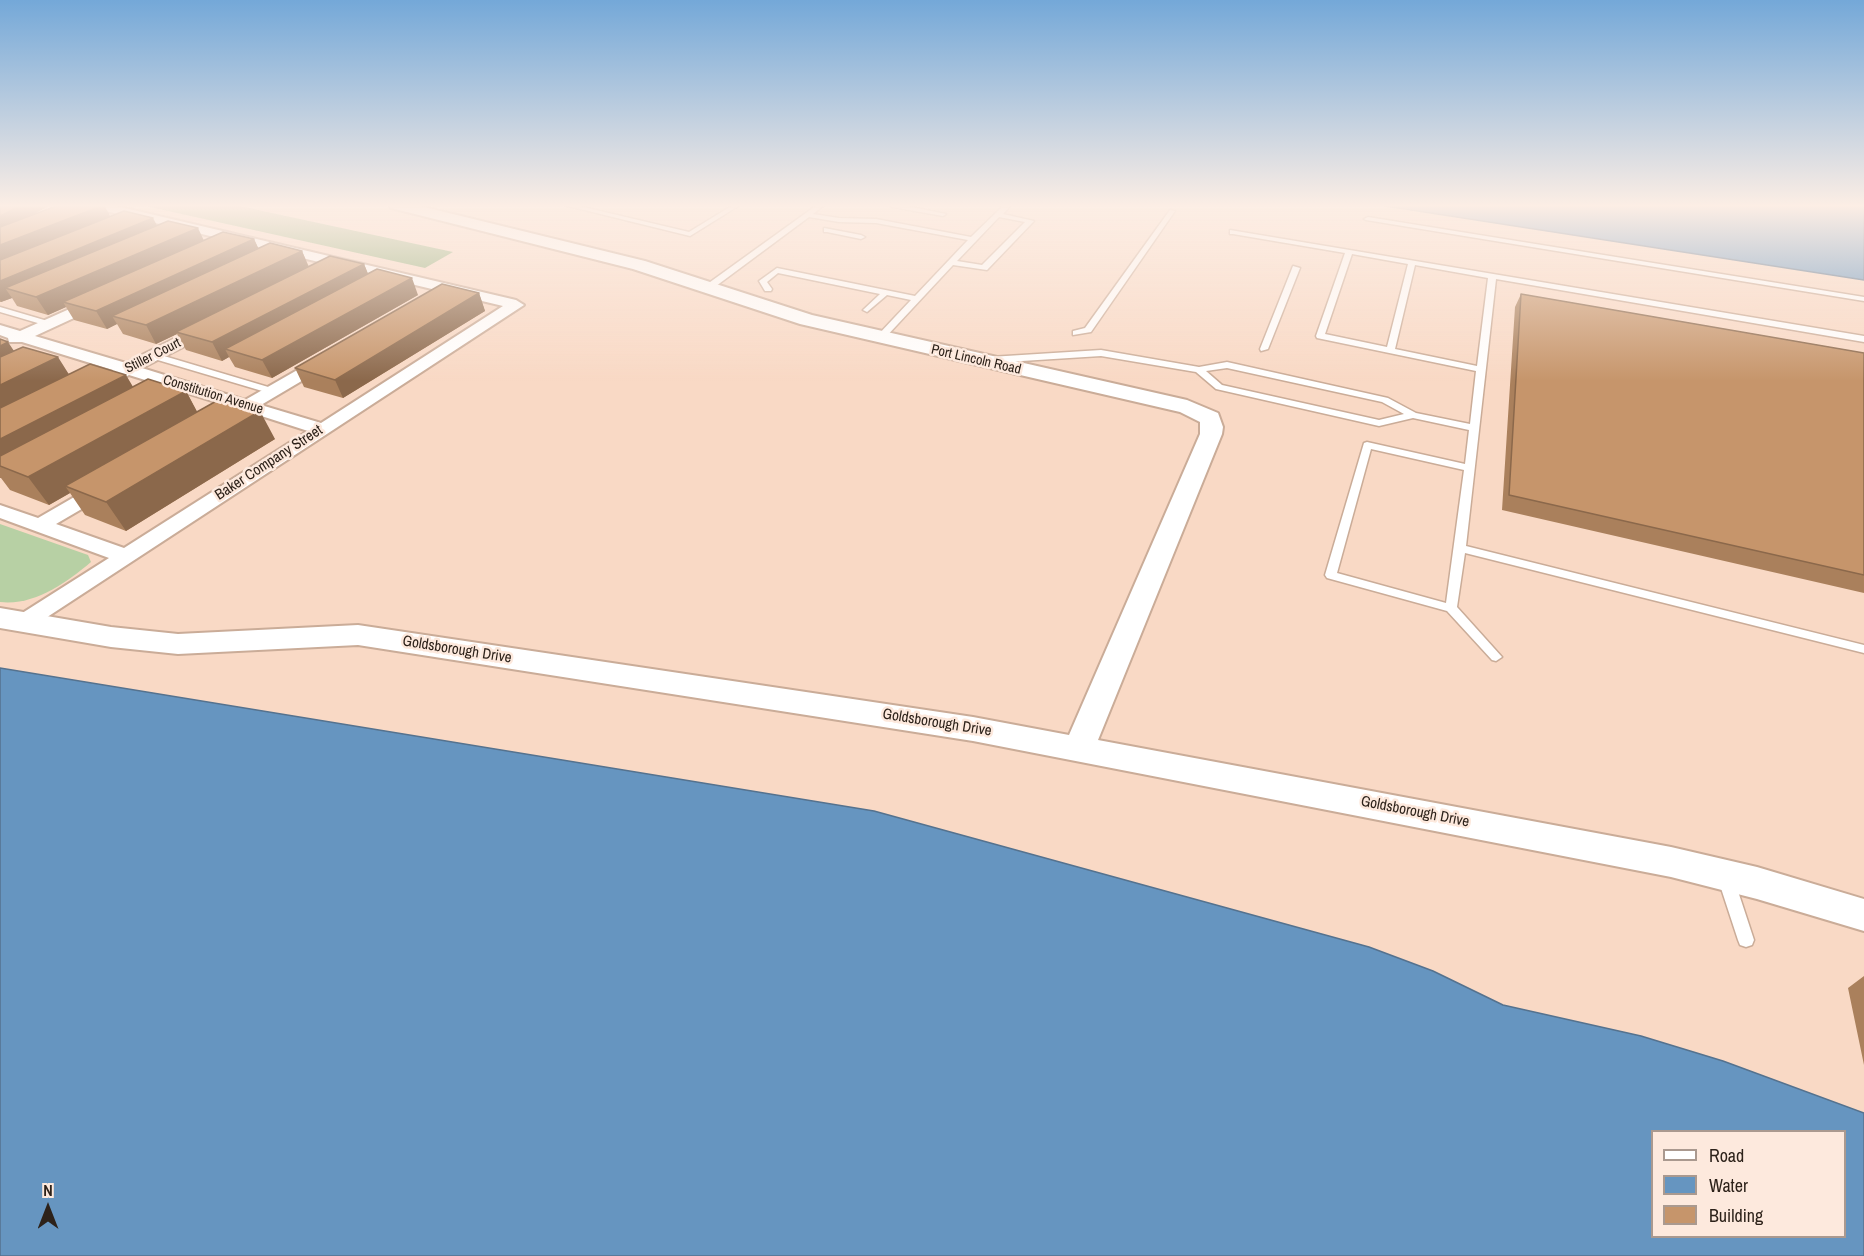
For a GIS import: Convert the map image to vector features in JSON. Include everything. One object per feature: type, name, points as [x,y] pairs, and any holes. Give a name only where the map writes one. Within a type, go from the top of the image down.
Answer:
[{"type":"street","points":[[311,276],[335,264]]},
{"type":"street","points":[[345,264],[449,289]]},
{"type":"street","name":"Port Lincoln Road","points":[[633,264],[807,320],[1187,407],[1210,418],[1212,427],[1079,748]]},
{"type":"street","points":[[428,301],[449,289]]},
{"type":"street","name":"Baker Company Street","points":[[12,620],[125,556],[516,305],[449,289]]},
{"type":"street","points":[[0,345],[113,295]]},
{"type":"street","name":"Stiller Court","points":[[79,394],[227,319]]},
{"type":"street","name":"Constitution Avenue","points":[[0,330],[322,429]]},
{"type":"street","points":[[206,430],[345,349]]},
{"type":"street","points":[[42,524],[116,482]]},
{"type":"street","points":[[0,511],[42,524],[125,556]]},
{"type":"street","name":"Goldsborough Drive","points":[[12,620],[127,639],[175,644],[216,644],[319,634],[358,635],[914,719],[1475,823],[1725,875],[1864,915]]},
{"type":"lane","points":[[709,287],[741,264]]},
{"type":"lane","points":[[880,338],[950,264]]},
{"type":"lane","points":[[960,264],[984,268],[988,264]]},
{"type":"lane","points":[[1077,333],[1088,330],[1135,264]]},
{"type":"lane","points":[[1345,264],[1320,336],[1481,369]]},
{"type":"lane","points":[[1390,351],[1412,264]]},
{"type":"lane","points":[[1421,264],[1864,339]]},
{"type":"lane","points":[[1645,264],[1864,299]]},
{"type":"lane","points":[[1264,349],[1296,268]]},
{"type":"lane","points":[[768,290],[763,281],[777,270],[917,299]]},
{"type":"lane","points":[[1451,608],[1492,276]]},
{"type":"lane","points":[[867,310],[885,292]]},
{"type":"lane","points":[[0,309],[48,324]]},
{"type":"lane","points":[[976,360],[1101,353],[1199,370],[1227,365],[1385,400],[1413,416],[1474,428]]},
{"type":"lane","points":[[153,356],[272,391]]},
{"type":"lane","points":[[1199,370],[1219,387],[1379,423],[1413,416]]},
{"type":"lane","points":[[1469,468],[1367,445],[1331,575],[1451,608],[1496,657]]},
{"type":"lane","points":[[1460,548],[1864,649]]},
{"type":"lane","points":[[1725,875],[1746,940]]},
{"type":"green space","points":[[405,264],[433,264],[425,268]]},
{"type":"green space","points":[[0,524],[88,555],[91,562],[71,578],[37,597],[0,602]]},
{"type":"water","points":[[1758,264],[1864,264],[1864,280]]},
{"type":"water","points":[[0,668],[874,811],[1369,947],[1433,971],[1503,1005],[1641,1036],[1723,1061],[1864,1113],[1864,1256],[0,1256]]},
{"type":"building","points":[[0,264],[42,264],[0,281]]},
{"type":"building","points":[[64,264],[114,264],[36,297],[5,288]]},
{"type":"building","points":[[151,264],[200,264],[96,311],[63,302]]},
{"type":"building","points":[[225,264],[275,264],[146,325],[112,316]]},
{"type":"building","points":[[315,264],[364,264],[212,342],[176,332]]},
{"type":"building","points":[[377,269],[412,278],[262,360],[225,349]]},
{"type":"building","points":[[442,284],[479,293],[335,380],[295,368]]},
{"type":"building","points":[[1521,294],[1864,353],[1864,575],[1509,495]]},
{"type":"building","points":[[0,339],[8,342],[0,346]]},
{"type":"building","points":[[23,347],[58,357],[0,385],[0,357]]},
{"type":"building","points":[[90,364],[126,375],[0,439],[0,408]]},
{"type":"building","points":[[148,379],[186,391],[28,477],[0,466],[0,456]]},
{"type":"building","points":[[220,399],[260,411],[106,502],[65,486]]}]
